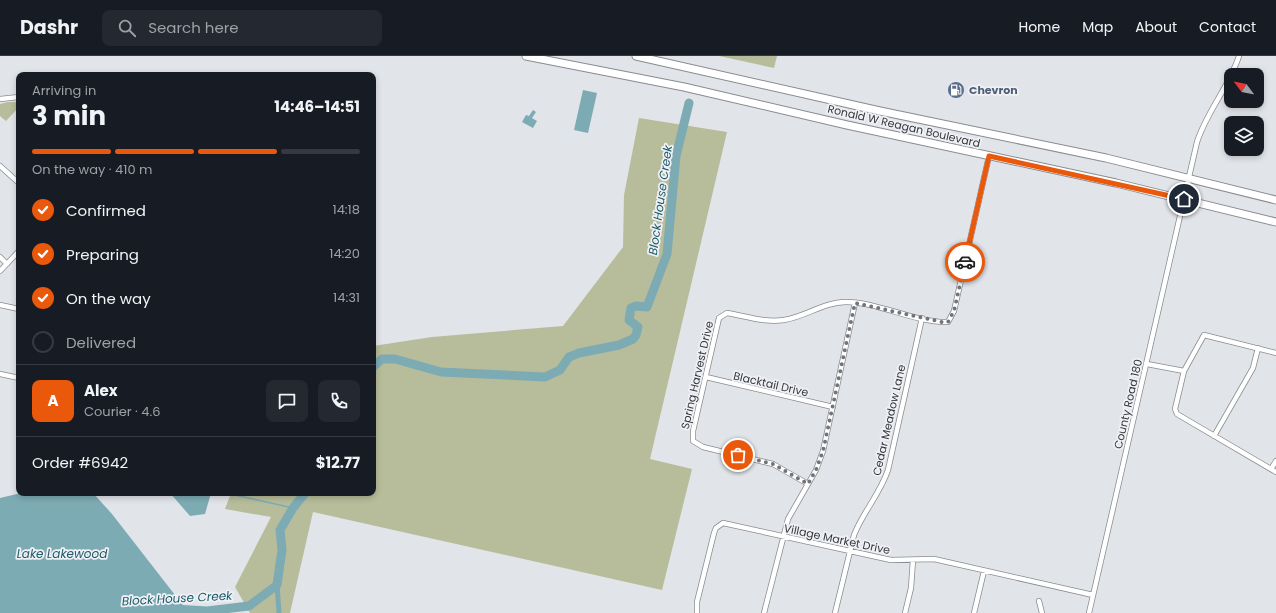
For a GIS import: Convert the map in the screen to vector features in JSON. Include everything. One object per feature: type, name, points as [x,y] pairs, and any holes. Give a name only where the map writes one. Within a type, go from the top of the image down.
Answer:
[{"type":"main road","name":"Ronald W Reagan Boulevard","points":[[526,56],[684,87],[1184,199],[1276,222]]},
{"type":"main road","name":"Ronald W Reagan Boulevard","points":[[636,56],[880,111],[1099,157],[1276,200]]},
{"type":"street","name":"County Road 180","points":[[1089,613],[1189,178],[1204,123],[1231,75],[1239,56]]},
{"type":"street","points":[[0,99],[16,97]]},
{"type":"street","points":[[764,613],[783,536],[791,511],[808,484],[819,462],[855,303],[922,318],[948,322],[951,318],[989,156]]},
{"type":"street","points":[[0,166],[16,180]]},
{"type":"street","points":[[0,271],[16,254]]},
{"type":"street","points":[[0,257],[7,264]]},
{"type":"street","name":"Spring Harvest Drive","points":[[808,484],[773,464],[703,447],[693,441],[693,432],[717,324],[722,315],[733,314],[771,322],[796,318],[836,303],[855,303]]},
{"type":"street","points":[[0,305],[16,308]]},
{"type":"street","name":"Cedar Meadow Lane","points":[[835,613],[850,551],[859,523],[878,492],[888,470],[922,318]]},
{"type":"street","points":[[1276,353],[1204,335],[1184,371],[1175,409],[1177,414],[1276,472]]},
{"type":"street","points":[[1214,436],[1253,368],[1258,348]]},
{"type":"street","points":[[1147,364],[1184,371]]},
{"type":"street","points":[[0,374],[16,377]]},
{"type":"street","name":"Blacktail Drive","points":[[706,378],[832,408]]},
{"type":"street","points":[[1271,469],[1276,461]]},
{"type":"street","name":"Village Market Drive","points":[[697,613],[697,602],[714,533],[719,525],[730,524],[891,560],[934,560],[1093,595]]},
{"type":"street","points":[[905,613],[911,588],[913,560]]},
{"type":"street","points":[[974,613],[984,571]]},
{"type":"street","points":[[1039,602],[1042,613]]},
{"type":"green space","points":[[719,56],[777,56],[774,68]]},
{"type":"green space","points":[[16,102],[16,110],[6,121],[0,116],[0,104]]},
{"type":"green space","points":[[639,118],[727,132],[650,459],[692,469],[662,590],[313,512],[290,613],[250,613],[235,587],[271,517],[225,509],[230,496],[376,496],[376,346],[432,337],[563,326],[623,247],[624,195]]},
{"type":"water","points":[[583,90],[597,93],[588,133],[574,130]]},
{"type":"water","points":[[533,110],[536,112],[532,118],[537,121],[533,128],[522,122],[526,115],[529,116]]},
{"type":"water","name":"Lake Lakewood","points":[[16,494],[16,496],[96,496],[112,514],[189,613],[0,613],[0,498]]},
{"type":"water","points":[[173,496],[210,496],[205,514],[190,516]]},
{"type":"waterway","name":"Block House Creek","points":[[376,364],[382,359],[395,359],[441,372],[545,377],[560,370],[569,357],[579,353],[619,345],[633,339],[636,335],[638,327],[629,320],[631,308],[636,306],[647,307],[667,254],[676,156],[689,103]]},
{"type":"waterway","points":[[239,496],[293,508]]},
{"type":"waterway","name":"Block House Creek","points":[[174,609],[207,611],[249,606],[277,585],[282,550],[280,530],[293,508],[303,496]]},
{"type":"waterway","points":[[277,585],[279,613]]},
{"type":"way so far","points":[[738,455],[783,468],[808,484],[816,470],[823,451],[855,303],[942,322],[948,322],[954,311],[965,262]]},
{"type":"place","name":"Chevron","points":[[956,90]]},
{"type":"route","points":[[965,262],[989,156],[1184,199]]}]
